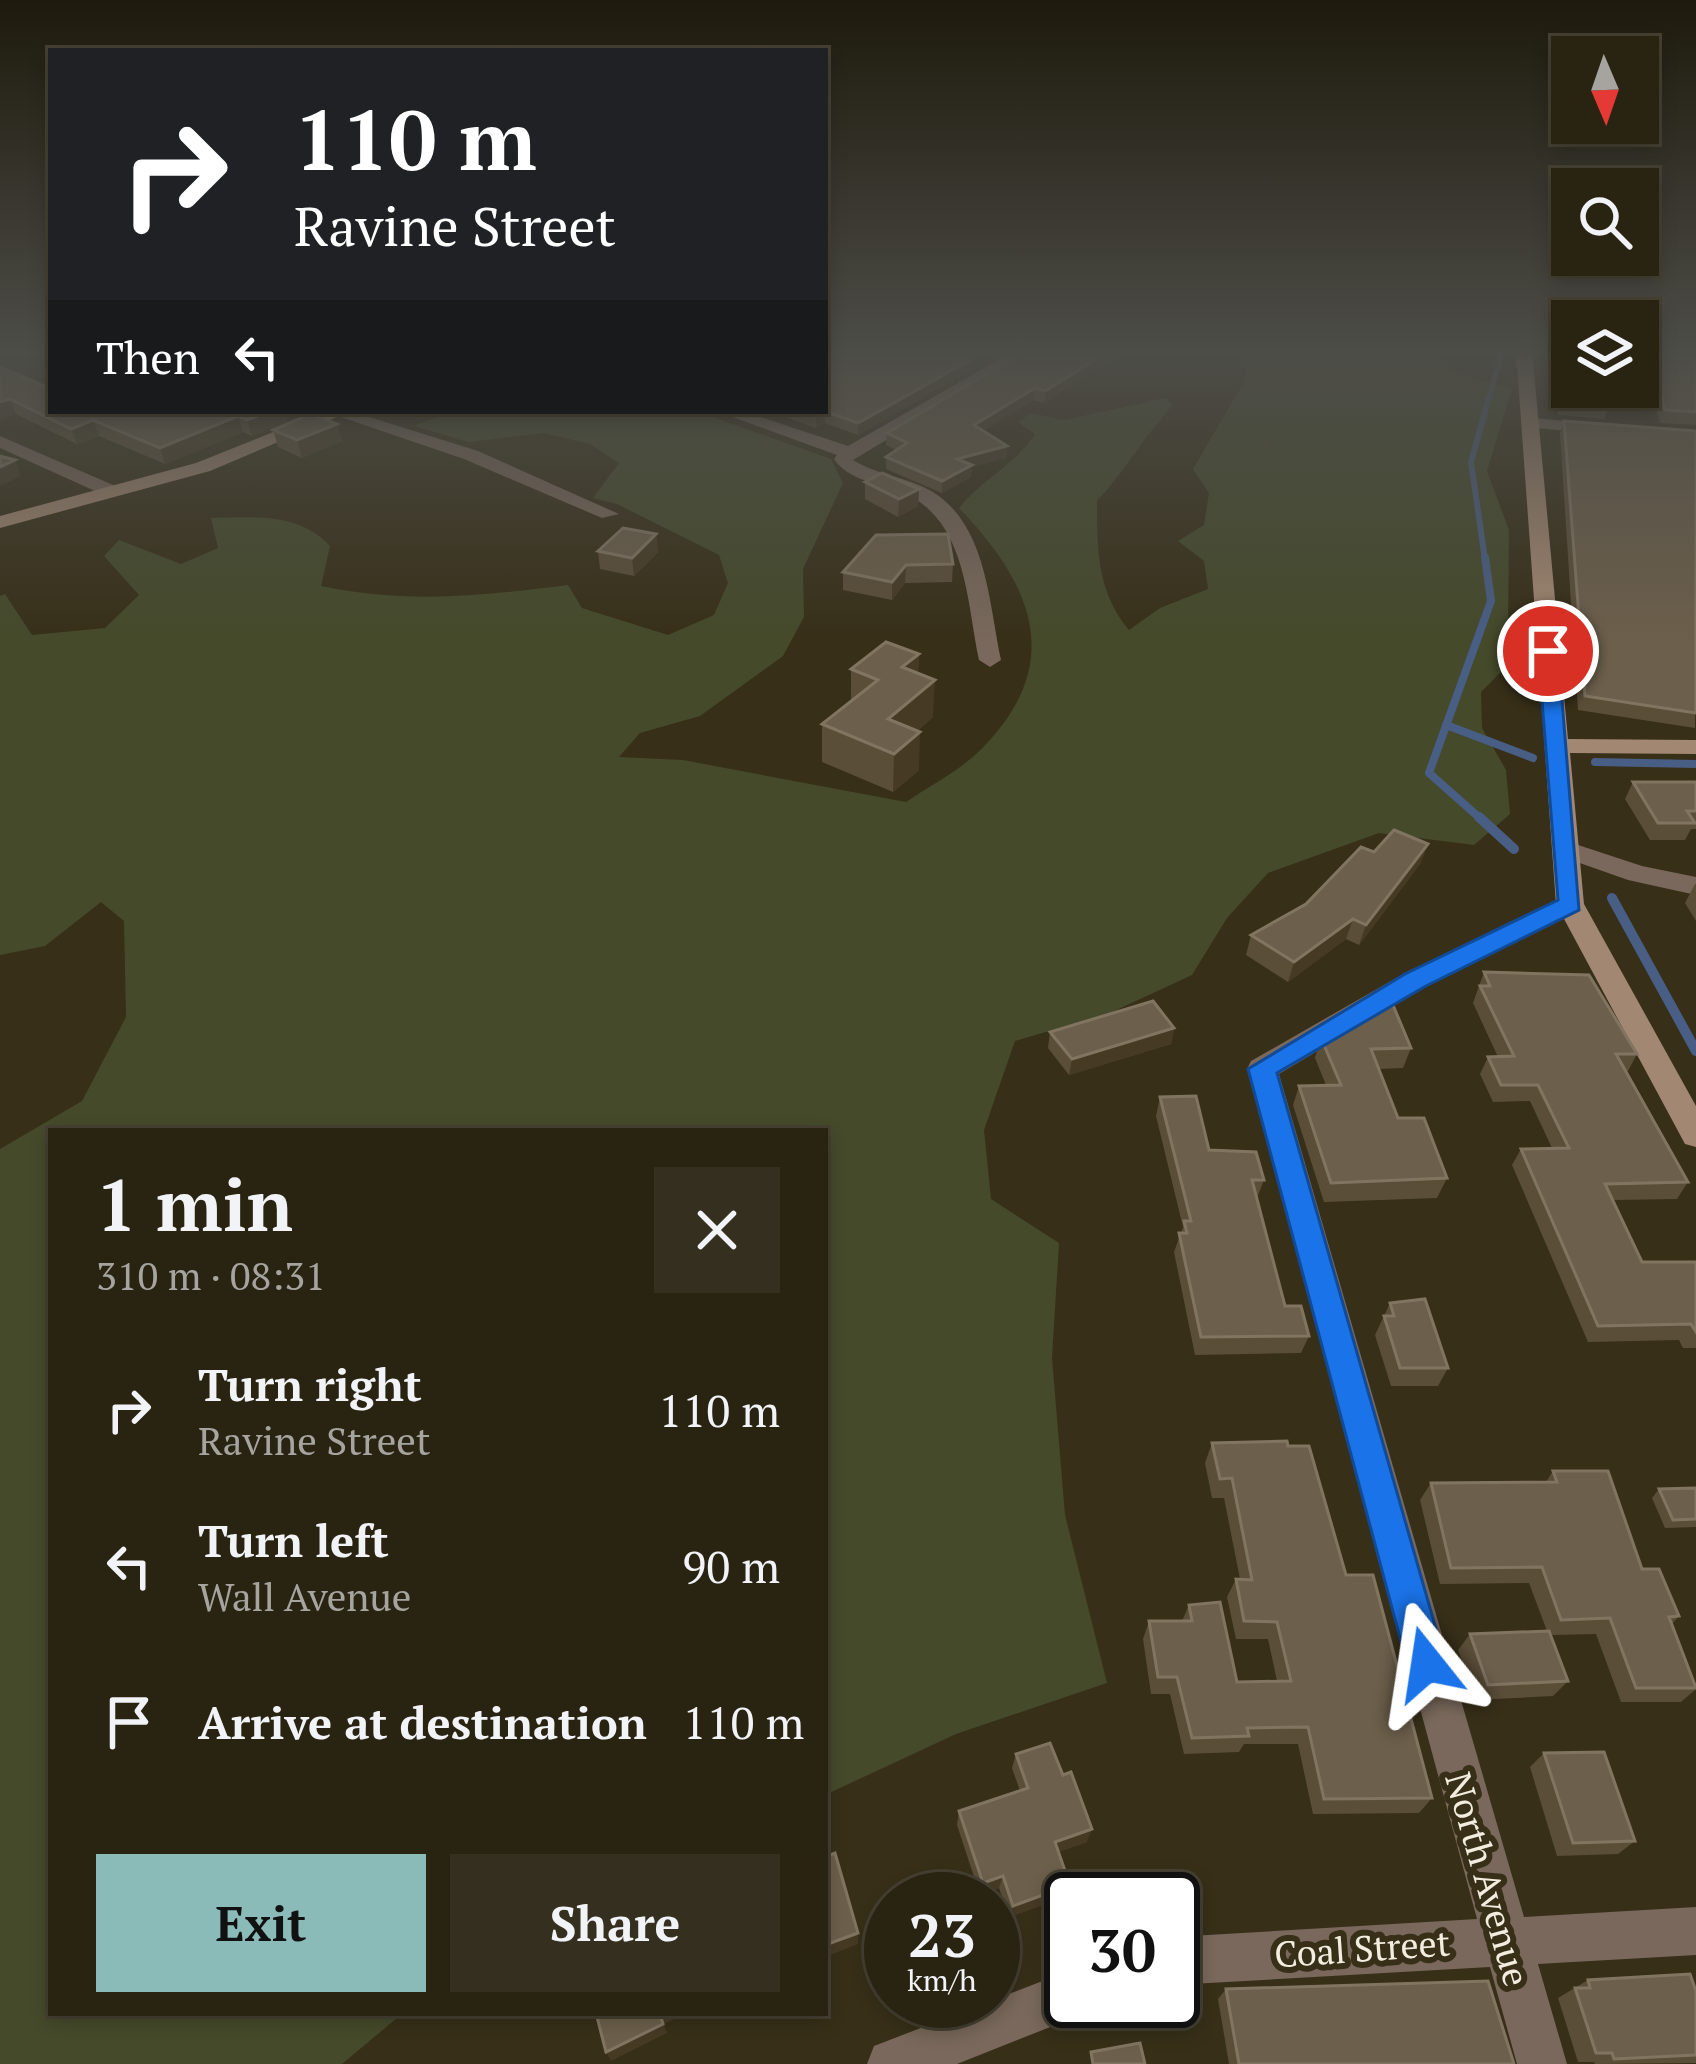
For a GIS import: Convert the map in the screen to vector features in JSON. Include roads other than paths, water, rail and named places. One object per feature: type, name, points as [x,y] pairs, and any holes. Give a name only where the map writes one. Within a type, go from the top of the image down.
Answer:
[{"type":"street","points":[[14,447],[113,492]]},
{"type":"street","points":[[0,522],[256,447]]},
{"type":"street","points":[[448,447],[609,514]]},
{"type":"street","points":[[836,447],[850,452]]},
{"type":"street","points":[[858,447],[843,459],[848,466],[931,498],[951,515],[967,544],[991,660]]},
{"type":"street","points":[[1534,447],[1570,904],[1696,1135]]},
{"type":"street","points":[[1557,746],[1696,747]]},
{"type":"street","points":[[1566,849],[1637,874],[1696,886]]},
{"type":"street","name":"North Avenue","points":[[1542,2064],[1262,1069],[1415,980],[1570,904]]},
{"type":"street","name":"Coal Street","points":[[1200,1958],[1696,1931]]},
{"type":"street","points":[[892,2064],[1044,2005]]},
{"type":"waterway","points":[[1475,447],[1471,462],[1485,560]]},
{"type":"waterway","points":[[1446,725],[1491,601],[1485,557]]},
{"type":"waterway","points":[[1446,725],[1533,758]]},
{"type":"waterway","points":[[1446,725],[1429,773],[1482,820]]},
{"type":"waterway","points":[[1595,762],[1696,764]]},
{"type":"waterway","points":[[1479,817],[1514,849]]},
{"type":"waterway","points":[[1612,898],[1696,1051]]}]
